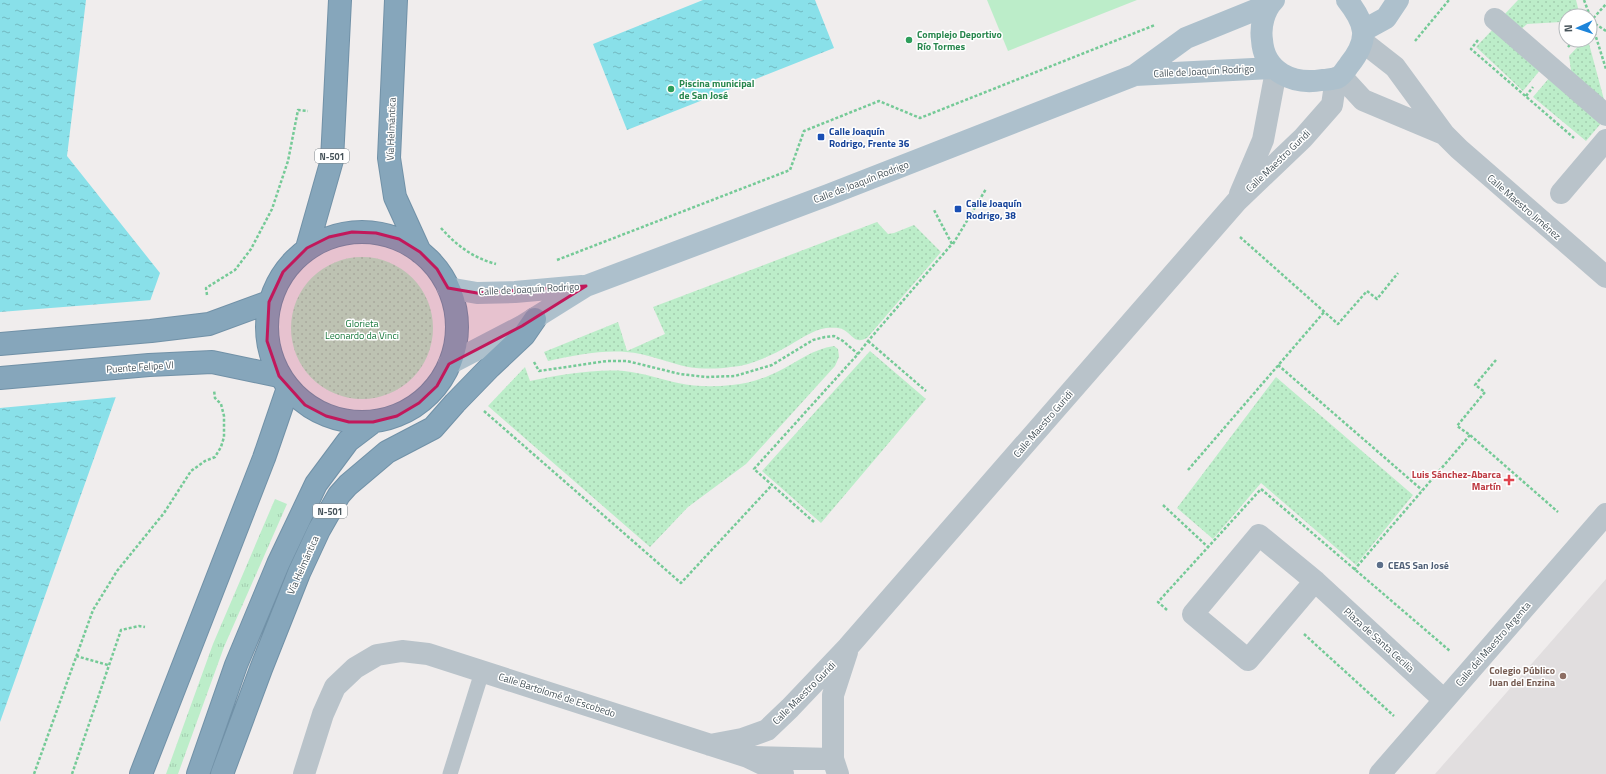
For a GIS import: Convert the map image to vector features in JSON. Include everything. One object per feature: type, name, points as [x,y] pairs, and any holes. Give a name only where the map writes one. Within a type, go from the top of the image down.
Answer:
[{"type":"highway","name":"N-501","points":[[307,248],[332,160],[340,0]]},
{"type":"highway","name":"Vía Helmántica","points":[[396,0],[389,158],[395,197],[420,252]]},
{"type":"highway","name":"N-501","points":[[352,232],[376,233],[399,239],[420,252],[438,269],[448,288],[456,315],[456,340],[450,364],[437,386],[419,403],[397,416],[373,422],[349,422],[326,416],[306,405],[284,382],[267,340],[269,302],[283,272],[307,248],[329,237],[352,232]]},
{"type":"highway","points":[[0,344],[151,331],[209,324],[269,302]]},
{"type":"highway","name":"Vía Helmántica","points":[[222,774],[299,573],[319,530],[339,496],[348,485],[387,452],[433,428],[490,367],[524,335],[535,319]]},
{"type":"highway","name":"Puente Felipe VI","points":[[0,378],[212,362],[284,382]]},
{"type":"highway","points":[[141,774],[264,458],[284,382]]},
{"type":"highway","name":"N-501","points":[[198,774],[236,665],[278,564],[316,484],[348,440],[373,422]]},
{"type":"main road","points":[[1347,0],[1357,13],[1364,36]]},
{"type":"main road","points":[[1272,2],[1264,19],[1261,33],[1262,50],[1274,69],[1293,80],[1309,82],[1338,77],[1353,60],[1364,36],[1386,18],[1398,0]]},
{"type":"main road","name":"Calle de Joaquín Rodrigo","points":[[450,364],[535,319],[586,286],[1135,75],[1186,38],[1272,2]]},
{"type":"main road","name":"Calle de Joaquín Rodrigo","points":[[1135,75],[1274,69]]},
{"type":"main road","name":"Calle de Joaquín Rodrigo","points":[[448,288],[477,293],[514,292],[586,286]]},
{"type":"street","points":[[1495,19],[1606,115]]},
{"type":"street","name":"Calle Maestro Jiménez","points":[[1364,36],[1395,67],[1444,134],[1556,235],[1606,277]]},
{"type":"street","name":"Calle Maestro Guridi","points":[[1237,201],[1263,140],[1274,69]]},
{"type":"street","name":"Calle Maestro Jiménez","points":[[1338,77],[1363,100],[1444,134]]},
{"type":"street","name":"Calle Maestro Guridi","points":[[710,745],[742,739],[766,730],[790,708],[848,647],[1237,201],[1303,138],[1332,104],[1338,77]]},
{"type":"street","points":[[1561,193],[1600,148]]},
{"type":"street","name":"Calle del Maestro Argenta","points":[[1380,774],[1606,514]]},
{"type":"street","name":"Plaza de Santa Cecilia","points":[[1314,581],[1248,660],[1193,614],[1259,535],[1314,581],[1444,700]]},
{"type":"street","name":"Calle Maestro Guridi","points":[[748,757],[836,766],[833,695],[848,647]]},
{"type":"street","name":"Calle Bartolomé de Escobedo","points":[[304,774],[323,714],[335,687],[355,668],[377,655],[402,651],[428,654],[748,757],[783,774]]},
{"type":"lane","points":[[450,774],[482,672]]},
{"type":"path","points":[[1415,41],[1447,1]]},
{"type":"path","points":[[1598,12],[1606,4]]},
{"type":"path","points":[[1495,19],[1471,49],[1600,148]]},
{"type":"path","points":[[550,262],[790,170],[804,131],[879,101],[920,118],[1159,23]]},
{"type":"path","points":[[1598,44],[1606,69]]},
{"type":"path","points":[[207,301],[206,288],[235,270],[251,249],[272,209],[288,161],[298,110],[314,111]]},
{"type":"path","points":[[814,522],[754,470],[858,354],[952,244],[986,189]]},
{"type":"path","points":[[934,210],[952,244]]},
{"type":"path","points":[[440,228],[452,240],[471,254],[502,266]]},
{"type":"path","points":[[1237,234],[1338,324],[1366,290],[1377,299],[1398,273]]},
{"type":"path","points":[[1188,470],[1325,311]]},
{"type":"path","points":[[532,359],[539,371],[607,361],[627,361],[680,374],[706,377],[735,376],[772,365],[813,340],[825,336],[834,336],[843,341],[858,354]]},
{"type":"path","points":[[868,341],[926,391]]},
{"type":"path","points":[[1496,360],[1475,384],[1485,392],[1457,426],[1470,435],[1558,512]]},
{"type":"path","points":[[1278,365],[1422,490]]},
{"type":"path","points":[[34,774],[93,610],[117,572],[164,513],[191,471],[205,461],[215,457],[221,447],[224,437],[224,416],[221,404],[215,398],[214,389]]},
{"type":"path","points":[[480,408],[682,583],[772,485]]},
{"type":"path","points":[[1354,570],[1470,435]]},
{"type":"path","points":[[1163,505],[1209,548]]},
{"type":"path","points":[[72,774],[121,630],[139,626],[145,627]]},
{"type":"path","points":[[76,656],[108,665]]},
{"type":"highlighted area","points":[[352,232],[376,233],[399,239],[420,252],[437,269],[448,288],[477,293],[586,286],[522,326],[449,364],[437,386],[419,403],[397,416],[373,422],[349,422],[326,416],[305,405],[279,376],[267,341],[269,302],[283,272],[307,248],[329,237]]},
{"type":"shaded area","name":"Colegio Público Juan del Enzina","points":[[1606,579],[1606,774],[1435,774]]},
{"type":"green space","points":[[987,0],[1137,0],[1008,51]]},
{"type":"green space","points":[[1518,0],[1576,0],[1578,8],[1558,8],[1558,22],[1527,24],[1519,31],[1503,16]]},
{"type":"green space","points":[[1494,28],[1541,69],[1523,91],[1476,47]]},
{"type":"green space","points":[[1576,48],[1590,48],[1606,107],[1572,78],[1569,56]]},
{"type":"green space","points":[[1550,77],[1603,121],[1586,141],[1533,97]]},
{"type":"green space","points":[[877,222],[888,234],[914,225],[941,252],[867,338],[863,340],[857,340],[842,329],[821,329],[812,332],[755,362],[726,368],[688,367],[642,354],[626,352],[577,355],[548,361],[544,352],[618,322],[627,351],[665,334],[653,307]]},
{"type":"green space","name":"Glorieta Leonardo da Vinci","points":[[355,257],[369,257],[396,265],[417,283],[428,301],[432,314],[432,342],[425,362],[407,383],[396,391],[383,396],[369,399],[355,399],[328,391],[307,373],[299,362],[294,349],[291,335],[291,321],[299,294],[317,273],[328,265],[341,260]]},
{"type":"green space","points":[[834,346],[838,349],[839,357],[835,366],[746,464],[688,507],[650,547],[488,406],[525,367],[530,381],[577,373],[624,371],[678,383],[705,386],[725,386],[750,382],[762,378],[779,371],[812,353]]},
{"type":"green space","points":[[870,351],[926,399],[821,523],[762,471]]},
{"type":"green space","points":[[1276,377],[1413,495],[1356,565],[1261,483],[1213,539],[1177,508]]},
{"type":"green space","points":[[275,499],[287,504],[224,647],[178,774],[166,774],[213,644]]},
{"type":"water","points":[[0,0],[86,0],[67,156],[160,273],[0,722]]},
{"type":"water","name":"Piscina municipal de San José","points":[[703,0],[815,0],[834,48],[627,130],[593,44]]},
{"type":"pier","points":[[152,300],[118,397],[0,408],[0,312]]},
{"type":"place","name":"Complejo Deportivo Río Tormes","points":[[909,40]]},
{"type":"place","name":"Piscina municipal de San José","points":[[671,89]]},
{"type":"place","name":"Calle Joaquín Rodrigo, Frente 36","points":[[821,137]]},
{"type":"place","name":"Calle Joaquín Rodrigo, 38","points":[[958,209]]},
{"type":"place","name":"Luis Sánchez-Abarca Martín","points":[[1509,480]]},
{"type":"place","name":"CEAS San José","points":[[1380,565]]},
{"type":"place","name":"Colegio Público Juan del Enzina","points":[[1563,676]]}]
